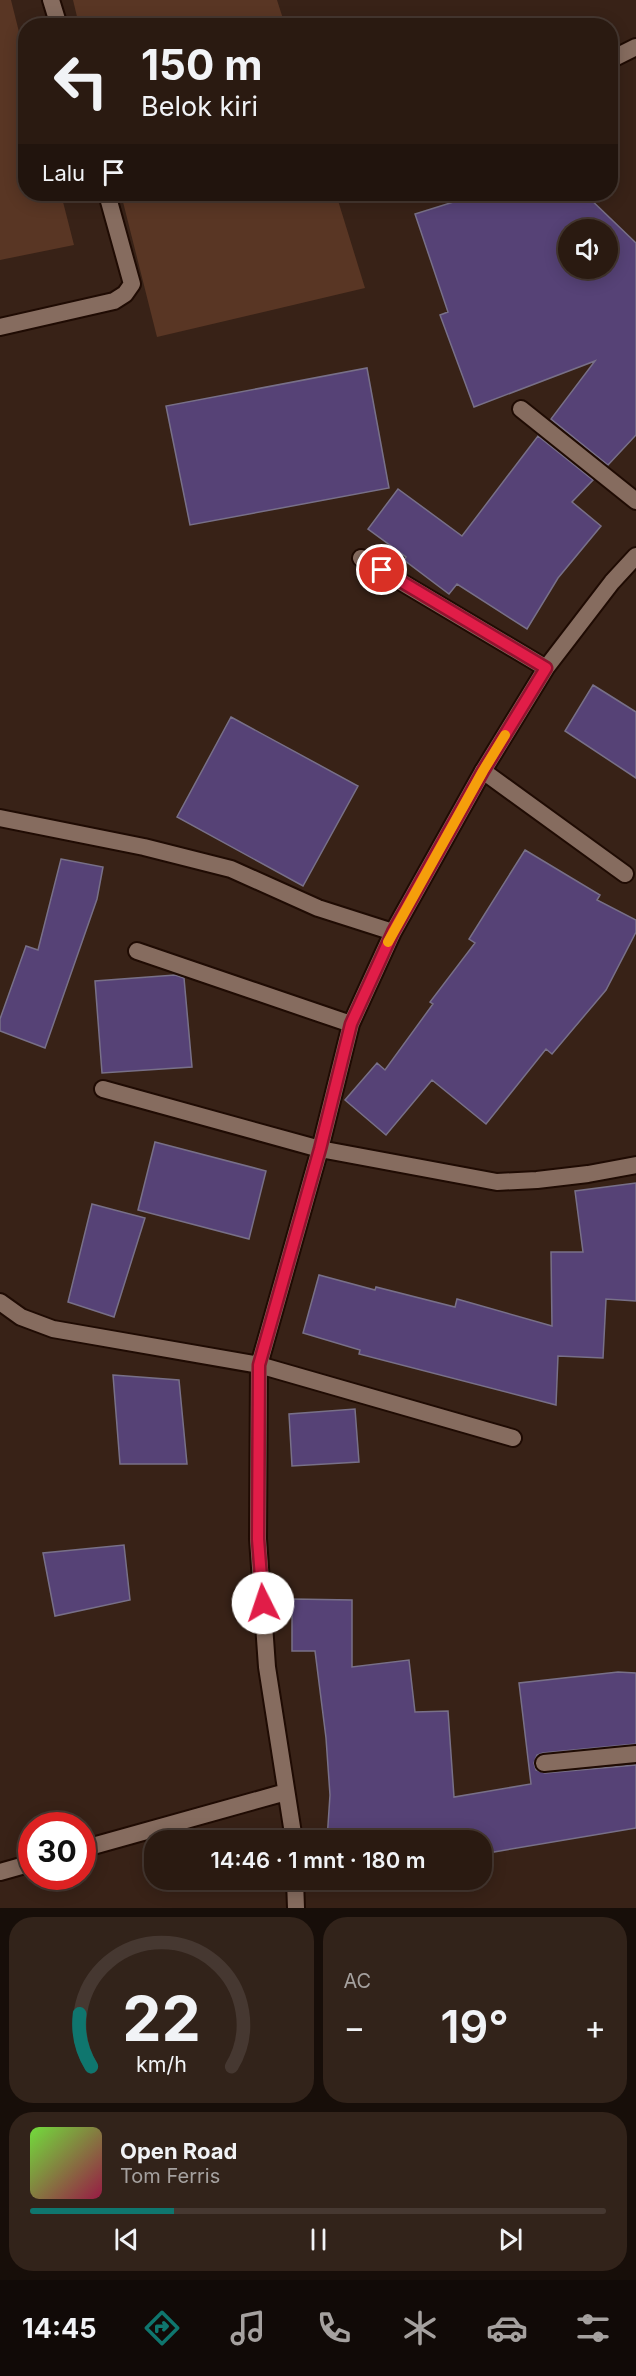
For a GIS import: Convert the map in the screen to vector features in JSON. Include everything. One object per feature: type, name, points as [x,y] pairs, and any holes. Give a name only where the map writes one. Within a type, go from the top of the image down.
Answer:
[{"type":"street","points":[[51,0],[57,18]]},
{"type":"street","points":[[618,56],[636,47]]},
{"type":"street","points":[[0,327],[114,301],[124,294],[132,284],[109,201]]},
{"type":"street","points":[[521,408],[636,501]]},
{"type":"street","points":[[292,1830],[267,1667],[258,1539],[259,1365],[320,1149],[351,1024],[393,932],[483,771],[546,668],[612,582],[636,556]]},
{"type":"street","points":[[361,558],[546,668]]},
{"type":"street","points":[[483,771],[626,874]]},
{"type":"street","points":[[0,818],[144,847],[231,870],[318,908],[393,932]]},
{"type":"street","points":[[137,951],[351,1024]]},
{"type":"street","points":[[103,1089],[320,1149],[496,1182],[588,1174],[636,1165]]},
{"type":"street","points":[[0,1302],[21,1317],[53,1329],[259,1365],[513,1438]]},
{"type":"street","points":[[544,1763],[636,1754]]},
{"type":"street","points":[[96,1845],[286,1792]]},
{"type":"street","points":[[0,1872],[18,1867]]},
{"type":"street","points":[[295,1890],[296,1908]]},
{"type":"shaded area","points":[[0,0],[11,0],[18,28],[18,201],[63,201],[74,245],[0,260]]},
{"type":"shaded area","points":[[73,0],[277,0],[283,18],[77,18]]},
{"type":"shaded area","points":[[123,201],[338,201],[365,288],[157,337]]},
{"type":"building","points":[[457,201],[592,201],[611,219],[558,219],[558,279],[618,279],[618,226],[636,243],[636,435],[608,465],[551,419],[595,361],[474,407],[440,315],[448,312],[415,214]]},
{"type":"building","points":[[367,368],[389,488],[190,525],[166,406]]},
{"type":"building","points":[[538,436],[593,480],[572,502],[601,526],[558,578],[527,629],[457,584],[449,594],[404,560],[406,557],[368,529],[398,489],[462,536]]},
{"type":"building","points":[[593,685],[636,712],[636,778],[565,731]]},
{"type":"building","points":[[231,717],[358,786],[303,886],[177,817]]},
{"type":"building","points":[[525,850],[600,895],[597,900],[636,920],[636,932],[606,990],[552,1054],[546,1049],[486,1124],[432,1080],[386,1135],[345,1100],[377,1063],[385,1070],[433,1004],[430,1002],[475,943],[469,939]]},
{"type":"building","points":[[61,859],[103,867],[97,899],[45,1048],[0,1031],[0,1019],[26,946],[38,950]]},
{"type":"building","points":[[175,975],[184,978],[192,1067],[102,1073],[95,981]]},
{"type":"building","points":[[155,1142],[266,1171],[249,1239],[138,1210]]},
{"type":"building","points":[[636,1183],[636,1301],[606,1299],[603,1358],[558,1356],[556,1405],[359,1354],[360,1350],[303,1333],[319,1275],[455,1307],[457,1299],[552,1326],[551,1252],[583,1252],[575,1191]]},
{"type":"building","points":[[92,1204],[145,1218],[114,1317],[68,1302]]},
{"type":"building","points":[[113,1375],[179,1380],[187,1464],[120,1464]]},
{"type":"building","points":[[355,1409],[359,1462],[292,1466],[289,1414]]},
{"type":"building","points":[[124,1545],[130,1600],[55,1616],[43,1553]]},
{"type":"building","points":[[292,1599],[352,1600],[352,1667],[409,1660],[415,1712],[448,1711],[454,1797],[531,1784],[519,1683],[618,1672],[636,1673],[636,1744],[543,1753],[537,1755],[534,1763],[536,1770],[545,1773],[636,1765],[636,1828],[492,1852],[492,1830],[328,1830],[330,1795],[326,1738],[315,1651],[292,1651]]},
{"type":"slow traffic","points":[[388,942],[505,735]]},
{"type":"route","points":[[263,1603],[258,1539],[259,1365],[320,1149],[351,1024],[393,932],[483,771],[546,668],[382,570]]}]
